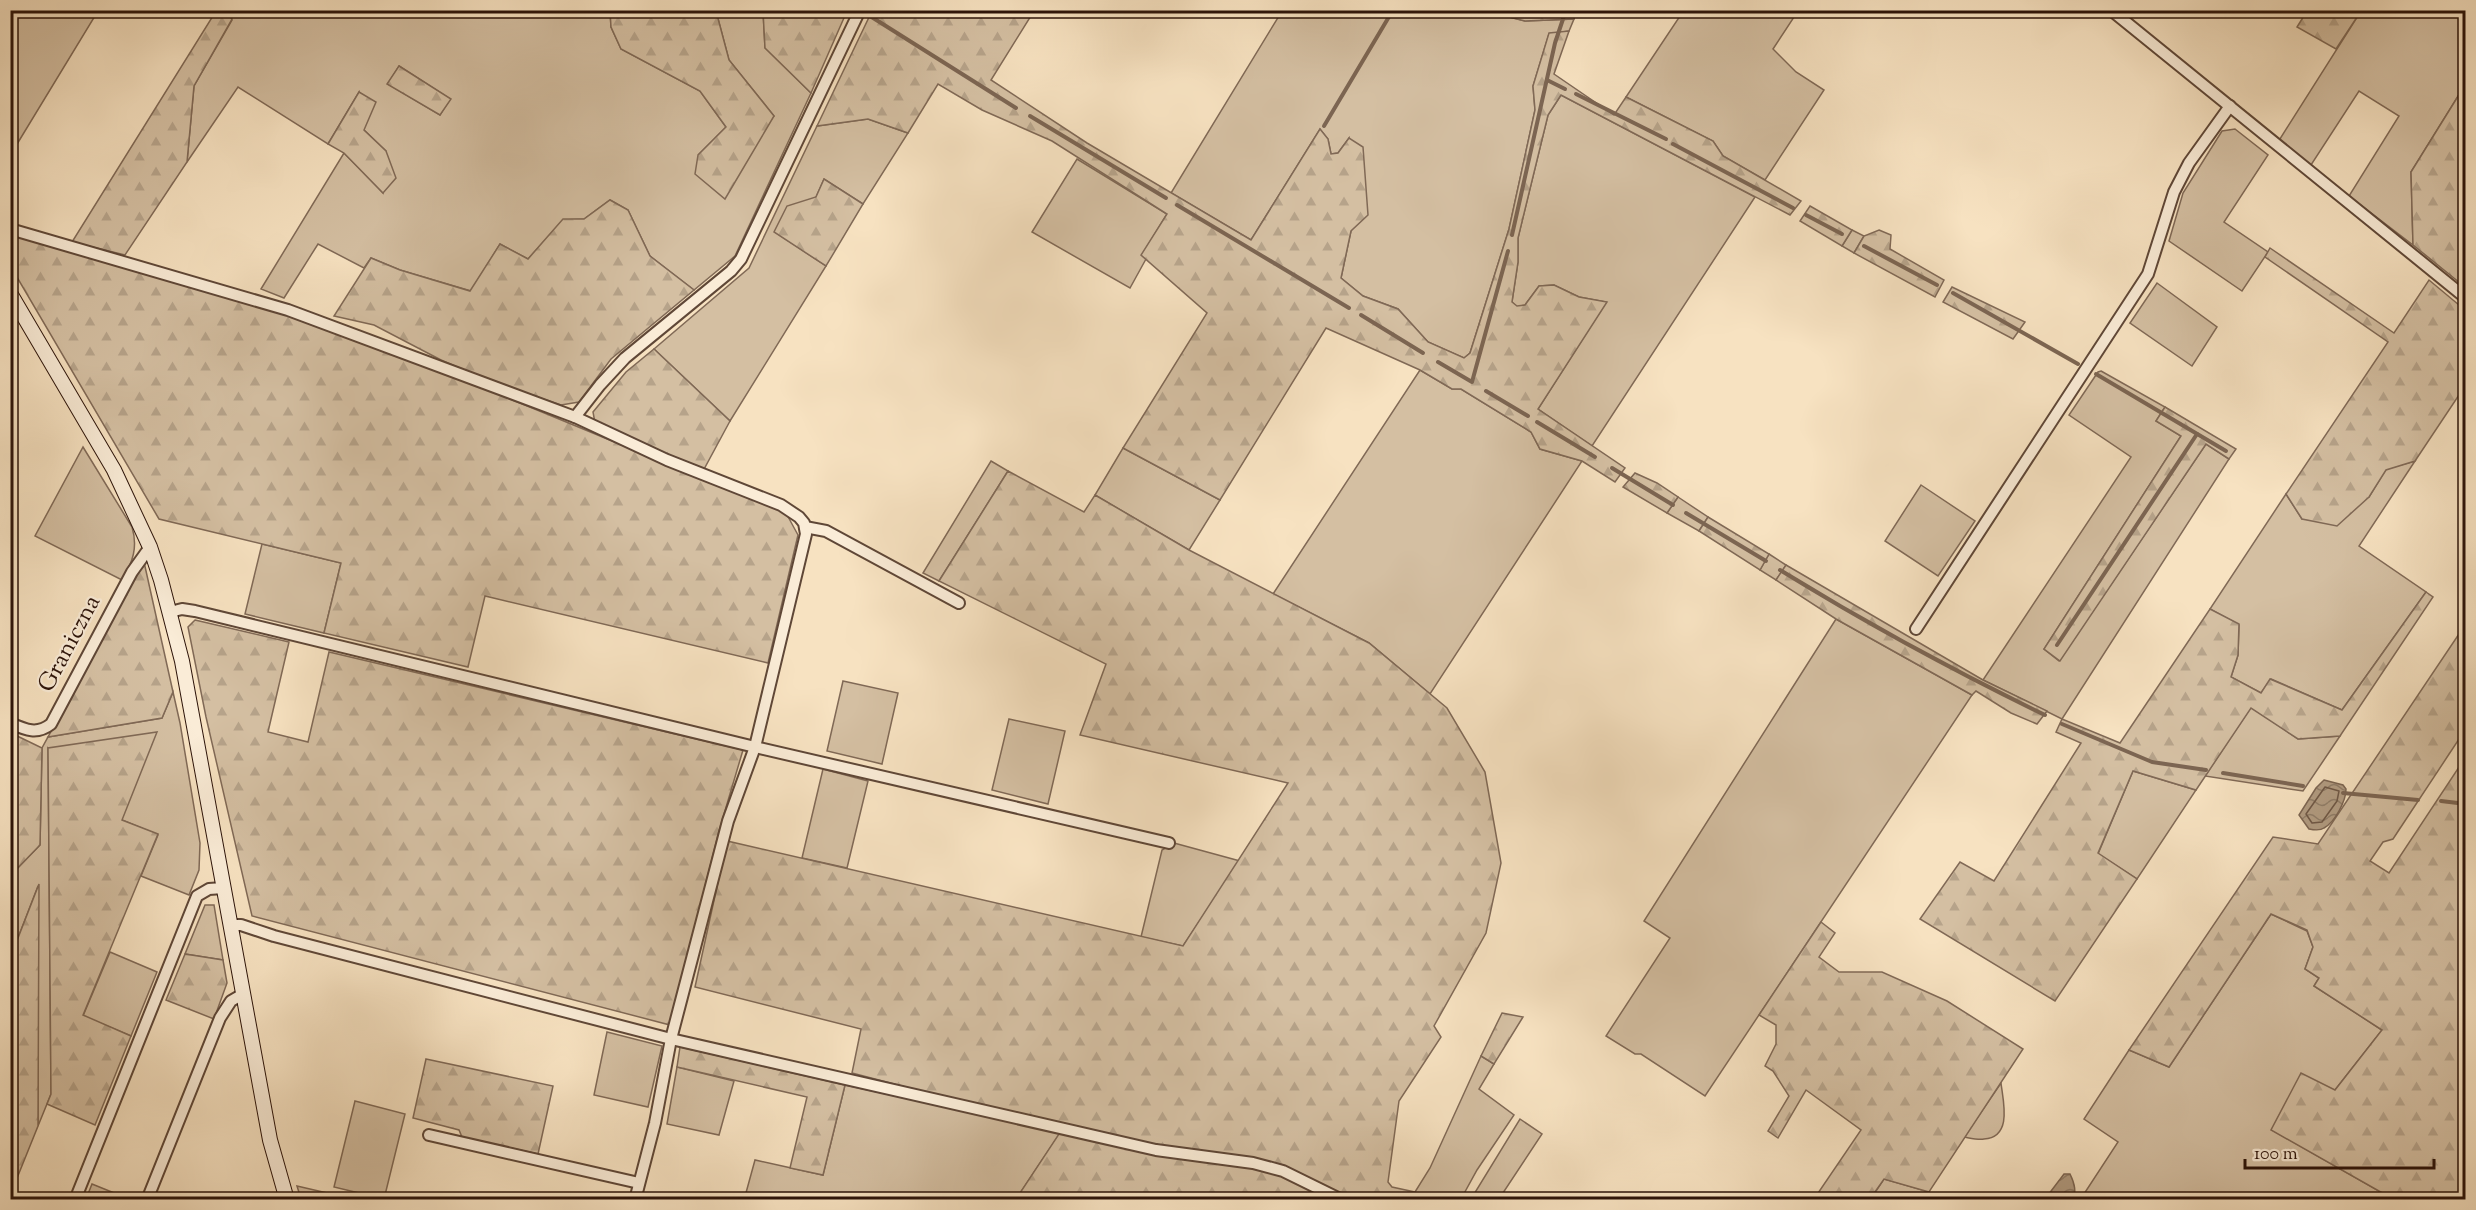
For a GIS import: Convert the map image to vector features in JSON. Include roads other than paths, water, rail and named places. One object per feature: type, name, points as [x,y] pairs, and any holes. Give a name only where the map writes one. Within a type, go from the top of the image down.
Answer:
[{"type":"street","points":[[575,417],[625,358],[731,271],[741,259],[860,10]]},
{"type":"street","points":[[2111,10],[2466,298]]},
{"type":"street","points":[[1916,629],[2148,274],[2174,192],[2189,163],[2230,106]]},
{"type":"street","points":[[10,229],[288,310],[575,417],[667,460],[781,505],[799,517],[806,534],[802,557],[755,747],[728,821],[671,1039],[655,1123],[635,1200]]},
{"type":"street","points":[[10,293],[114,470],[150,548],[170,612],[182,661],[270,1140],[287,1200]]},
{"type":"street","points":[[805,527],[826,531],[930,585],[959,603]]},
{"type":"street","name":"Graniczna","points":[[10,723],[28,731],[39,731],[51,724],[132,572],[150,548]]},
{"type":"street","points":[[170,612],[182,609],[195,611],[755,747],[1169,843]]},
{"type":"street","points":[[75,1200],[197,896],[209,889],[223,888]]},
{"type":"street","points":[[230,925],[241,925],[286,939],[671,1039],[1156,1150],[1253,1163],[1283,1171],[1342,1200]]},
{"type":"street","points":[[147,1200],[220,1018],[231,1001],[243,994]]},
{"type":"street","points":[[429,1135],[639,1184]]},
{"type":"water","points":[[2324,780],[2343,785],[2346,789],[2344,799],[2336,816],[2328,825],[2321,830],[2309,829],[2299,815],[2316,788]]},
{"type":"water","points":[[2064,1174],[2070,1174],[2073,1180],[2075,1190],[2073,1199],[2045,1199]]},
{"type":"waterway","points":[[1324,126],[1393,10]]},
{"type":"waterway","points":[[1512,235],[1555,43],[1566,10]]},
{"type":"waterway","points":[[870,16],[1016,108]]},
{"type":"waterway","points":[[1547,80],[1565,89]]},
{"type":"waterway","points":[[1576,94],[1666,139]]},
{"type":"waterway","points":[[1030,116],[1166,198]]},
{"type":"waterway","points":[[1673,144],[1793,208]]},
{"type":"waterway","points":[[1177,205],[1349,308]]},
{"type":"waterway","points":[[1806,215],[1842,234]]},
{"type":"waterway","points":[[1864,246],[1937,285]]},
{"type":"waterway","points":[[1438,362],[1472,382],[1508,251]]},
{"type":"waterway","points":[[1953,293],[2078,364]]},
{"type":"waterway","points":[[1361,315],[1423,353]]},
{"type":"waterway","points":[[2096,374],[2226,451]]},
{"type":"waterway","points":[[1486,391],[1528,416]]},
{"type":"waterway","points":[[1537,422],[1595,457]]},
{"type":"waterway","points":[[2057,645],[2197,434]]},
{"type":"waterway","points":[[1612,468],[1673,505]]},
{"type":"waterway","points":[[1686,513],[1766,561]]},
{"type":"waterway","points":[[1780,570],[1911,646],[2045,715]]},
{"type":"waterway","points":[[2062,724],[2152,762],[2206,770]]},
{"type":"waterway","points":[[2223,773],[2303,786]]},
{"type":"waterway","points":[[2343,793],[2418,800]]},
{"type":"waterway","points":[[2441,801],[2466,804]]}]
